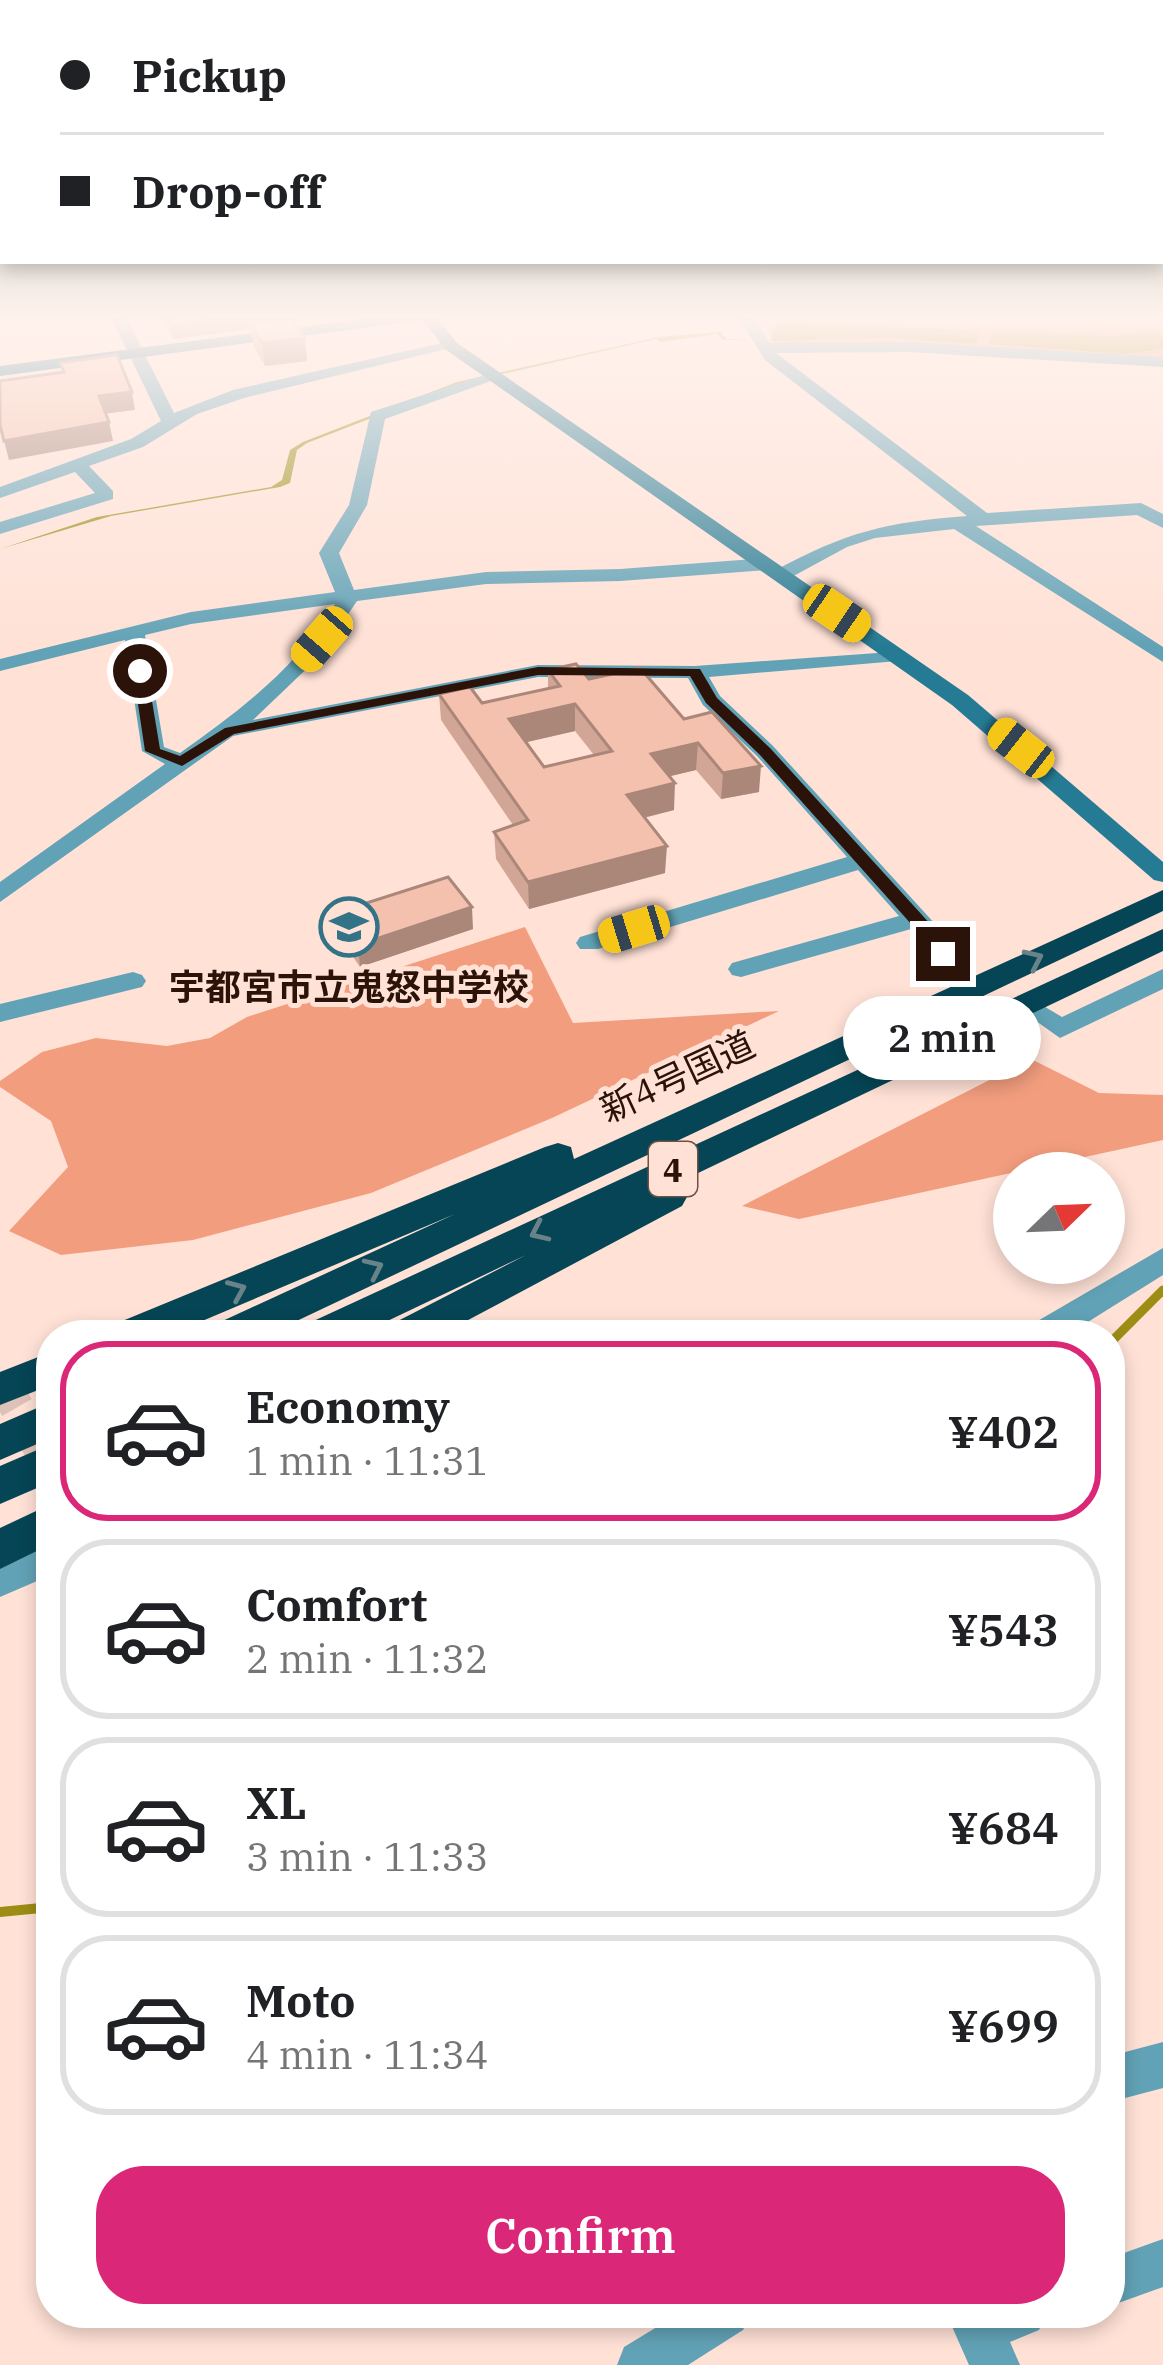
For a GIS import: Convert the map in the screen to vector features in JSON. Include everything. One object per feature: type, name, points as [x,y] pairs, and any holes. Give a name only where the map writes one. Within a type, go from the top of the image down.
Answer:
[{"type":"highway","name":"新4号国道","points":[[262,1320],[1163,899]]},
{"type":"highway","name":"4","points":[[353,1320],[1163,938]]},
{"type":"highway","points":[[435,1320],[976,1039],[1024,1004]]},
{"type":"highway","points":[[165,1320],[780,1062],[890,1026]]},
{"type":"highway","points":[[0,1389],[36,1374]]},
{"type":"highway","points":[[0,1443],[36,1426]]},
{"type":"highway","points":[[0,1486],[36,1469]]},
{"type":"highway","points":[[0,1550],[36,1531]]},
{"type":"street","points":[[0,493],[136,443],[166,425]]},
{"type":"street","points":[[348,600],[329,553],[358,506],[375,425]]},
{"type":"street","points":[[568,425],[898,655],[1021,748],[1159,866]]},
{"type":"street","points":[[863,425],[983,520]]},
{"type":"street","points":[[0,529],[106,495],[78,465]]},
{"type":"street","points":[[0,665],[236,611],[348,600],[486,578],[774,569],[858,537],[957,522],[1163,507]]},
{"type":"street","points":[[1141,509],[1163,522]]},
{"type":"street","points":[[957,522],[1163,656]]},
{"type":"street","points":[[0,895],[230,731],[273,695],[322,639],[348,600]]},
{"type":"street","points":[[134,632],[153,751],[182,762]]},
{"type":"street","points":[[230,731],[538,671],[695,672],[898,655]]},
{"type":"street","points":[[695,672],[711,700],[765,752],[943,954]]},
{"type":"street","points":[[589,943],[861,861]]},
{"type":"street","points":[[741,969],[913,920]]},
{"type":"street","points":[[1024,1004],[1060,1029],[1163,978]]},
{"type":"street","points":[[0,1013],[133,980]]},
{"type":"street","points":[[1065,1320],[1163,1260]]},
{"type":"street","points":[[0,1581],[36,1564]]},
{"type":"street","points":[[1125,2075],[1163,2066]]},
{"type":"street","points":[[1125,2277],[1163,2263]]},
{"type":"street","points":[[642,2365],[702,2328]]},
{"type":"shaded area","points":[[352,425],[297,450],[290,483],[280,487],[111,516],[0,549],[97,517],[271,487],[282,480],[290,450]]},
{"type":"shaded area","points":[[525,927],[573,1023],[779,1011],[552,1118],[371,1193],[193,1240],[61,1255],[9,1231],[68,1167],[51,1121],[0,1087],[0,1081],[42,1052],[96,1038],[167,1046],[210,1038],[247,1017]]},
{"type":"shaded area","points":[[1031,1059],[1099,1093],[1163,1095],[1163,1140],[1108,1152],[993,1152],[993,1177],[799,1219],[742,1206]]},
{"type":"building","points":[[0,425],[90,425],[4,441]]},
{"type":"building","points":[[576,664],[589,679],[640,668],[684,719],[712,712],[761,766],[723,773],[698,743],[651,754],[675,783],[627,795],[667,846],[528,882],[494,832],[528,820],[439,694],[470,687],[482,703],[560,686],[548,670]],"holes":[[[575,704],[612,751],[544,767],[509,719]]]},
{"type":"building","points":[[448,877],[472,907],[358,945],[335,913]]},
{"type":"waterway","points":[[1125,1328],[1163,1290]]},
{"type":"waterway","points":[[0,1912],[36,1908]]},
{"type":"tunnel","points":[[0,1378],[36,1441]]},
{"type":"place","name":"宇都宮市立鬼怒中学校","points":[[349,927]]},
{"type":"route","points":[[140,671],[153,751],[182,762],[230,731],[538,671],[695,672],[711,700],[765,752],[943,954]]}]
